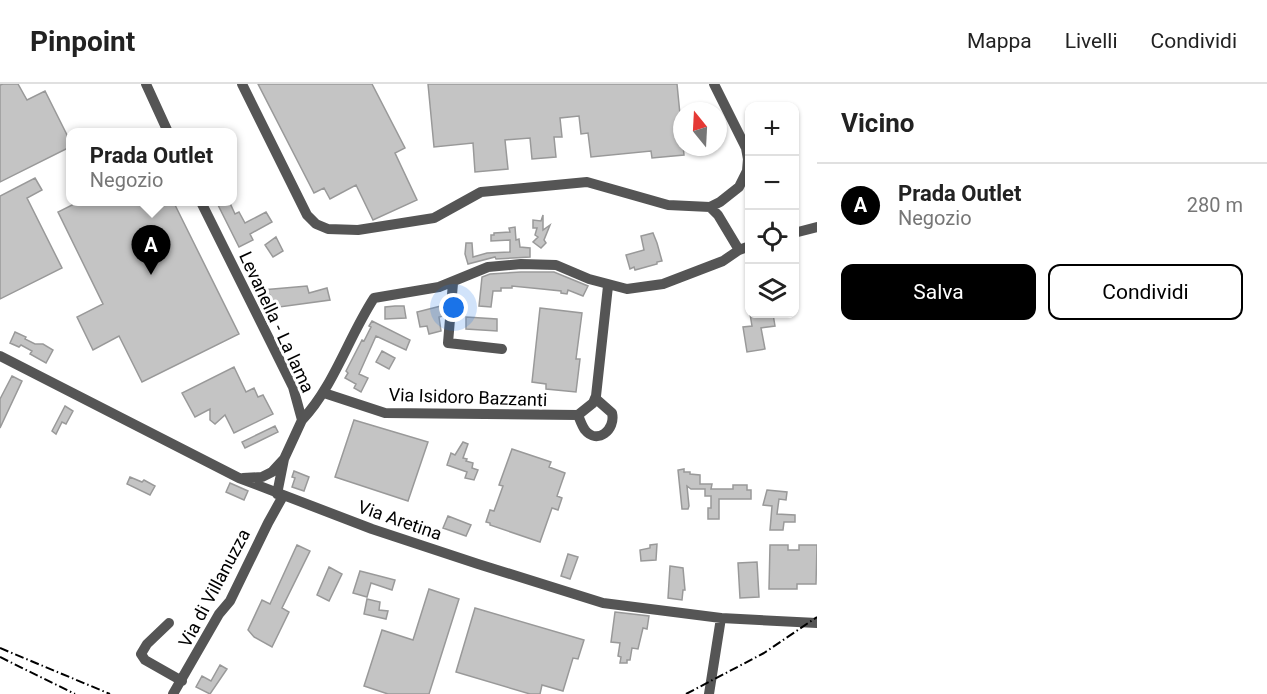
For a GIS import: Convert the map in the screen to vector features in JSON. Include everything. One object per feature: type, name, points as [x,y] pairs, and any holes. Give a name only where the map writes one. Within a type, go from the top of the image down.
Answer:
[{"type":"street","points":[[146,84],[166,128]]},
{"type":"street","points":[[242,84],[307,214],[316,224],[328,229],[358,230],[434,218],[481,192],[587,182],[668,205],[710,207],[739,187],[747,171],[748,159],[746,148],[714,84]]},
{"type":"street","name":"Levanella - La lama","points":[[203,206],[293,387],[302,420],[276,474]]},
{"type":"street","points":[[302,420],[324,393],[374,298],[420,291],[453,282],[488,267],[521,264],[556,266],[608,286],[627,289],[663,284],[723,261],[744,248],[710,207]]},
{"type":"street","points":[[799,232],[817,227]]},
{"type":"street","points":[[453,282],[448,343],[502,349]]},
{"type":"street","points":[[595,398],[612,413],[614,421],[608,432],[600,435],[588,433],[582,426],[578,415],[593,403],[595,398],[608,286]]},
{"type":"street","name":"Via Aretina","points":[[0,356],[239,478],[372,529],[603,603],[721,618],[817,623]]},
{"type":"street","name":"Via Isidoro Bazzanti","points":[[324,393],[385,413],[578,415]]},
{"type":"street","points":[[239,478],[276,474]]},
{"type":"street","name":"Via di Villanuzza","points":[[173,694],[219,614],[230,601],[268,523],[276,493],[276,474]]},
{"type":"street","points":[[709,694],[721,618]]},
{"type":"street","points":[[169,623],[147,644],[141,654],[145,660],[182,681]]},
{"type":"building","points":[[18,84],[27,100],[45,91],[66,133],[66,149],[0,182],[0,85]]},
{"type":"building","points":[[258,84],[372,84],[405,148],[395,153],[417,200],[373,220],[356,185],[330,199],[324,188],[314,193]]},
{"type":"building","points":[[428,84],[677,84],[679,102],[673,102],[673,156],[652,158],[651,151],[591,157],[588,133],[581,134],[579,116],[560,118],[562,137],[554,137],[556,157],[532,159],[530,138],[505,140],[508,169],[475,172],[473,143],[434,147]]},
{"type":"building","points":[[35,178],[42,190],[27,198],[62,268],[0,299],[0,196]]},
{"type":"building","points":[[70,206],[175,206],[239,334],[142,382],[119,336],[93,350],[77,317],[103,304],[58,212]]},
{"type":"building","points":[[218,206],[231,206],[235,214],[239,212],[245,223],[266,212],[272,222],[250,234],[253,240],[239,247]]},
{"type":"building","points":[[543,215],[543,230],[550,225],[544,240],[546,243],[541,248],[533,242],[538,237],[535,235],[537,228],[533,228],[533,220],[541,221]]},
{"type":"building","points":[[515,227],[516,240],[519,239],[520,247],[530,248],[530,257],[496,259],[495,257],[468,264],[465,254],[466,243],[472,243],[473,257],[487,253],[510,252],[510,240],[491,241],[491,235],[510,232],[509,228]]},
{"type":"building","points":[[653,233],[662,261],[635,270],[634,267],[630,269],[626,255],[644,250],[641,236]]},
{"type":"building","points":[[276,237],[283,251],[273,257],[265,245]]},
{"type":"building","points":[[554,272],[588,286],[583,296],[568,290],[567,294],[561,291],[512,286],[512,288],[501,288],[501,291],[493,291],[491,307],[479,306],[482,277],[490,274]]},
{"type":"building","points":[[307,286],[309,293],[327,288],[330,300],[272,308],[270,295],[263,295],[262,290]]},
{"type":"building","points":[[404,306],[406,318],[385,319],[385,307]]},
{"type":"building","points":[[441,306],[443,316],[439,317],[441,331],[429,334],[427,326],[420,327],[417,312]]},
{"type":"building","points":[[540,308],[582,313],[576,359],[580,359],[576,392],[546,389],[546,384],[532,382]]},
{"type":"building","points":[[466,317],[497,319],[497,331],[466,329]]},
{"type":"building","points":[[751,318],[774,318],[775,326],[761,328],[765,349],[747,352],[743,327],[752,326]]},
{"type":"building","points":[[372,321],[410,340],[406,350],[376,336],[359,374],[368,378],[361,392],[354,388],[356,384],[345,378],[348,373],[346,371],[362,340],[364,341]]},
{"type":"building","points":[[15,332],[35,344],[43,344],[53,350],[46,363],[30,354],[32,351],[21,345],[19,347],[10,343]]},
{"type":"building","points":[[382,351],[395,358],[389,369],[376,362]]},
{"type":"building","points":[[234,367],[246,392],[254,388],[258,397],[263,395],[273,414],[234,433],[225,415],[215,424],[210,420],[210,409],[195,417],[182,393]]},
{"type":"building","points":[[12,376],[22,381],[0,428],[0,399]]},
{"type":"building","points":[[65,406],[73,411],[66,424],[62,422],[56,434],[52,431]]},
{"type":"building","points":[[354,420],[428,442],[408,501],[335,477]]},
{"type":"building","points":[[275,426],[278,432],[245,448],[242,442]]},
{"type":"building","points":[[463,442],[468,444],[463,458],[473,463],[472,468],[478,470],[474,480],[465,478],[467,472],[447,465],[451,453],[455,455]]},
{"type":"building","points":[[512,449],[551,462],[549,467],[565,473],[557,496],[562,498],[558,510],[552,508],[540,542],[486,522],[490,510],[494,511],[503,486],[499,485]]},
{"type":"building","points":[[684,469],[684,472],[700,475],[700,484],[712,484],[711,489],[733,489],[733,485],[747,485],[747,490],[751,490],[751,499],[719,499],[719,519],[708,519],[711,496],[705,496],[705,489],[691,489],[687,486],[689,506],[688,509],[682,509],[678,470]]},
{"type":"building","points":[[294,471],[309,477],[304,491],[292,487],[295,478],[292,477]]},
{"type":"building","points":[[130,477],[142,482],[144,480],[155,486],[150,495],[127,484]]},
{"type":"building","points":[[230,483],[248,491],[244,500],[226,492]]},
{"type":"building","points":[[767,490],[787,492],[786,500],[779,499],[777,514],[795,515],[795,522],[784,522],[783,530],[770,530],[772,506],[763,505]]},
{"type":"building","points":[[448,516],[471,525],[466,536],[443,528]]},
{"type":"building","points":[[657,544],[656,560],[641,561],[640,550]]},
{"type":"building","points":[[297,545],[310,551],[282,608],[289,612],[272,647],[254,637],[248,630],[262,600],[270,604]]},
{"type":"building","points":[[770,545],[788,545],[788,550],[799,550],[799,545],[817,545],[816,584],[797,584],[797,589],[769,589]]},
{"type":"building","points":[[568,554],[578,557],[570,579],[561,576]]},
{"type":"building","points":[[757,562],[759,597],[740,598],[738,563]]},
{"type":"building","points":[[670,566],[683,568],[685,590],[683,590],[682,600],[668,598]]},
{"type":"building","points":[[329,567],[342,574],[329,601],[317,595]]},
{"type":"building","points":[[360,571],[395,580],[392,590],[371,583],[367,597],[353,593]]},
{"type":"building","points":[[429,589],[459,599],[429,694],[388,694],[364,686],[382,630],[413,640]]},
{"type":"building","points":[[367,599],[380,602],[379,610],[388,611],[386,619],[364,614]]},
{"type":"building","points":[[475,608],[584,640],[578,659],[573,658],[563,691],[542,685],[540,694],[530,694],[456,672]]},
{"type":"building","points":[[615,612],[649,616],[647,629],[643,628],[638,649],[632,648],[630,660],[627,660],[627,663],[620,663],[621,657],[618,656],[620,643],[611,642]]},
{"type":"building","points":[[220,665],[227,669],[210,694],[196,687],[202,676],[211,681]]},
{"type":"railway","points":[[686,694],[764,653],[817,617]]},
{"type":"railway","points":[[0,648],[110,694]]},
{"type":"railway","points":[[0,657],[75,694]]},
{"type":"place","name":"Prada Outlet","points":[[151,275]]}]
